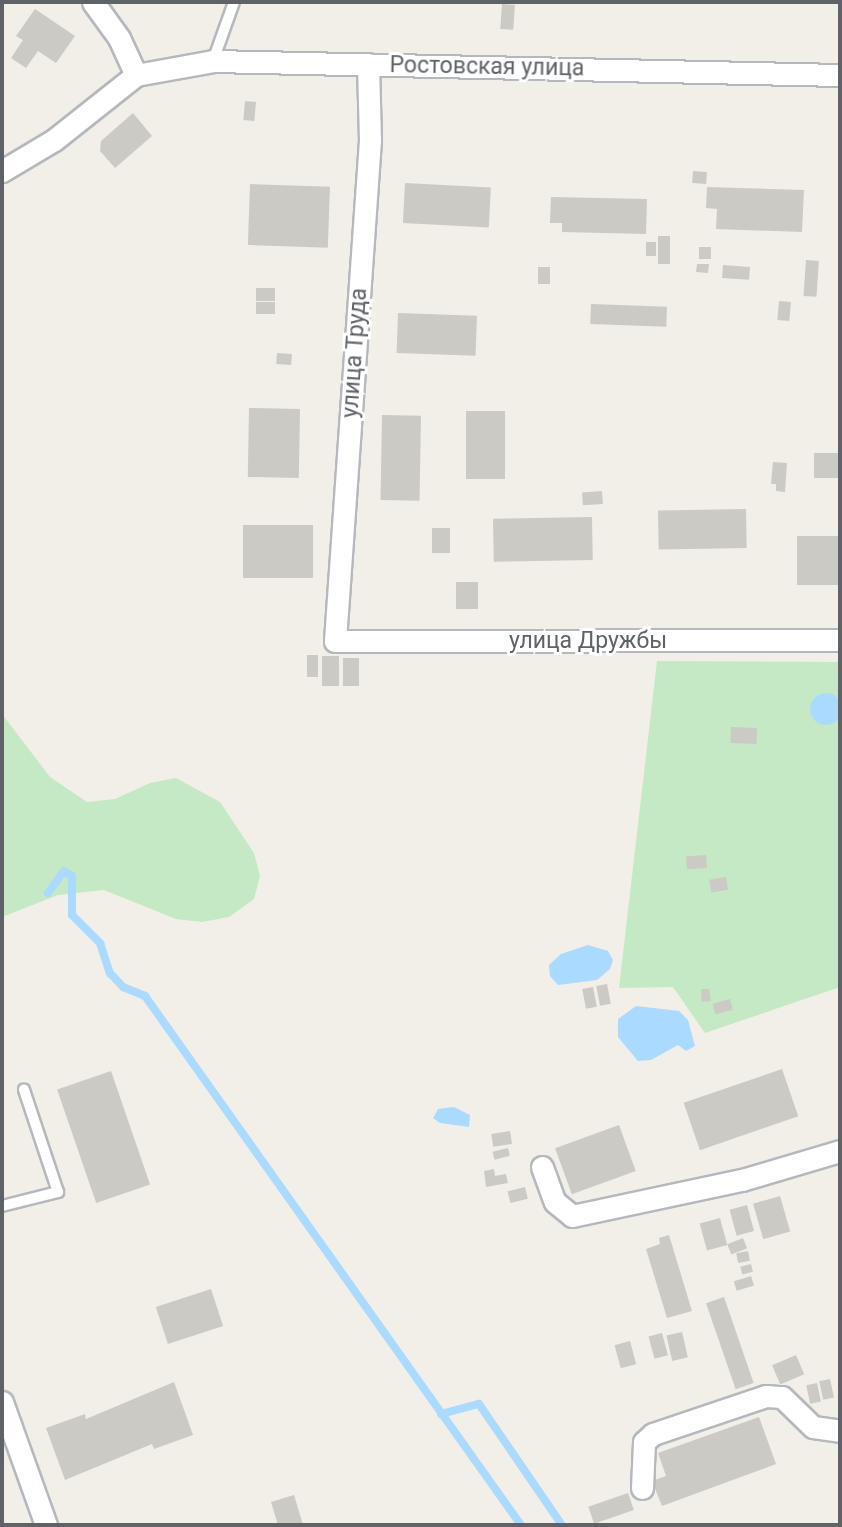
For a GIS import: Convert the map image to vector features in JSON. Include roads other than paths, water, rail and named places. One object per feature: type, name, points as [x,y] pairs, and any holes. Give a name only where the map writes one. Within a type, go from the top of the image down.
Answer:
[{"type":"street","points":[[2,171],[54,140],[136,75],[119,38],[93,2]]},
{"type":"street","name":"Ростовская улица","points":[[136,75],[213,61],[840,75]]},
{"type":"street","name":"улица Труда","points":[[335,641],[370,140],[368,64]]},
{"type":"street","name":"улица Дружбы","points":[[335,641],[840,640]]},
{"type":"street","points":[[542,1167],[555,1202],[572,1216],[741,1180],[840,1151]]},
{"type":"street","points":[[642,1488],[644,1442],[653,1434],[766,1396],[782,1397],[813,1427],[840,1431]]},
{"type":"street","points":[[2,1402],[46,1525]]},
{"type":"lane","points":[[213,61],[234,2]]},
{"type":"lane","points":[[2,1206],[58,1192],[24,1090]]},
{"type":"water","points":[[826,693],[837,698],[842,709],[837,720],[826,725],[815,720],[810,709],[815,698]]},
{"type":"water","points":[[588,945],[608,951],[613,960],[610,969],[597,980],[558,985],[550,976],[549,965],[561,954]]},
{"type":"water","points":[[636,1006],[679,1011],[688,1020],[695,1046],[686,1051],[678,1045],[651,1060],[638,1061],[618,1037],[618,1019]]},
{"type":"water","points":[[454,1107],[470,1115],[469,1127],[440,1123],[433,1118],[438,1109]]},
{"type":"waterway","points":[[48,893],[64,871],[72,876],[72,915],[100,943],[110,973],[123,987],[145,996],[521,1525]]},
{"type":"waterway","points":[[441,1414],[479,1404],[562,1525]]}]
